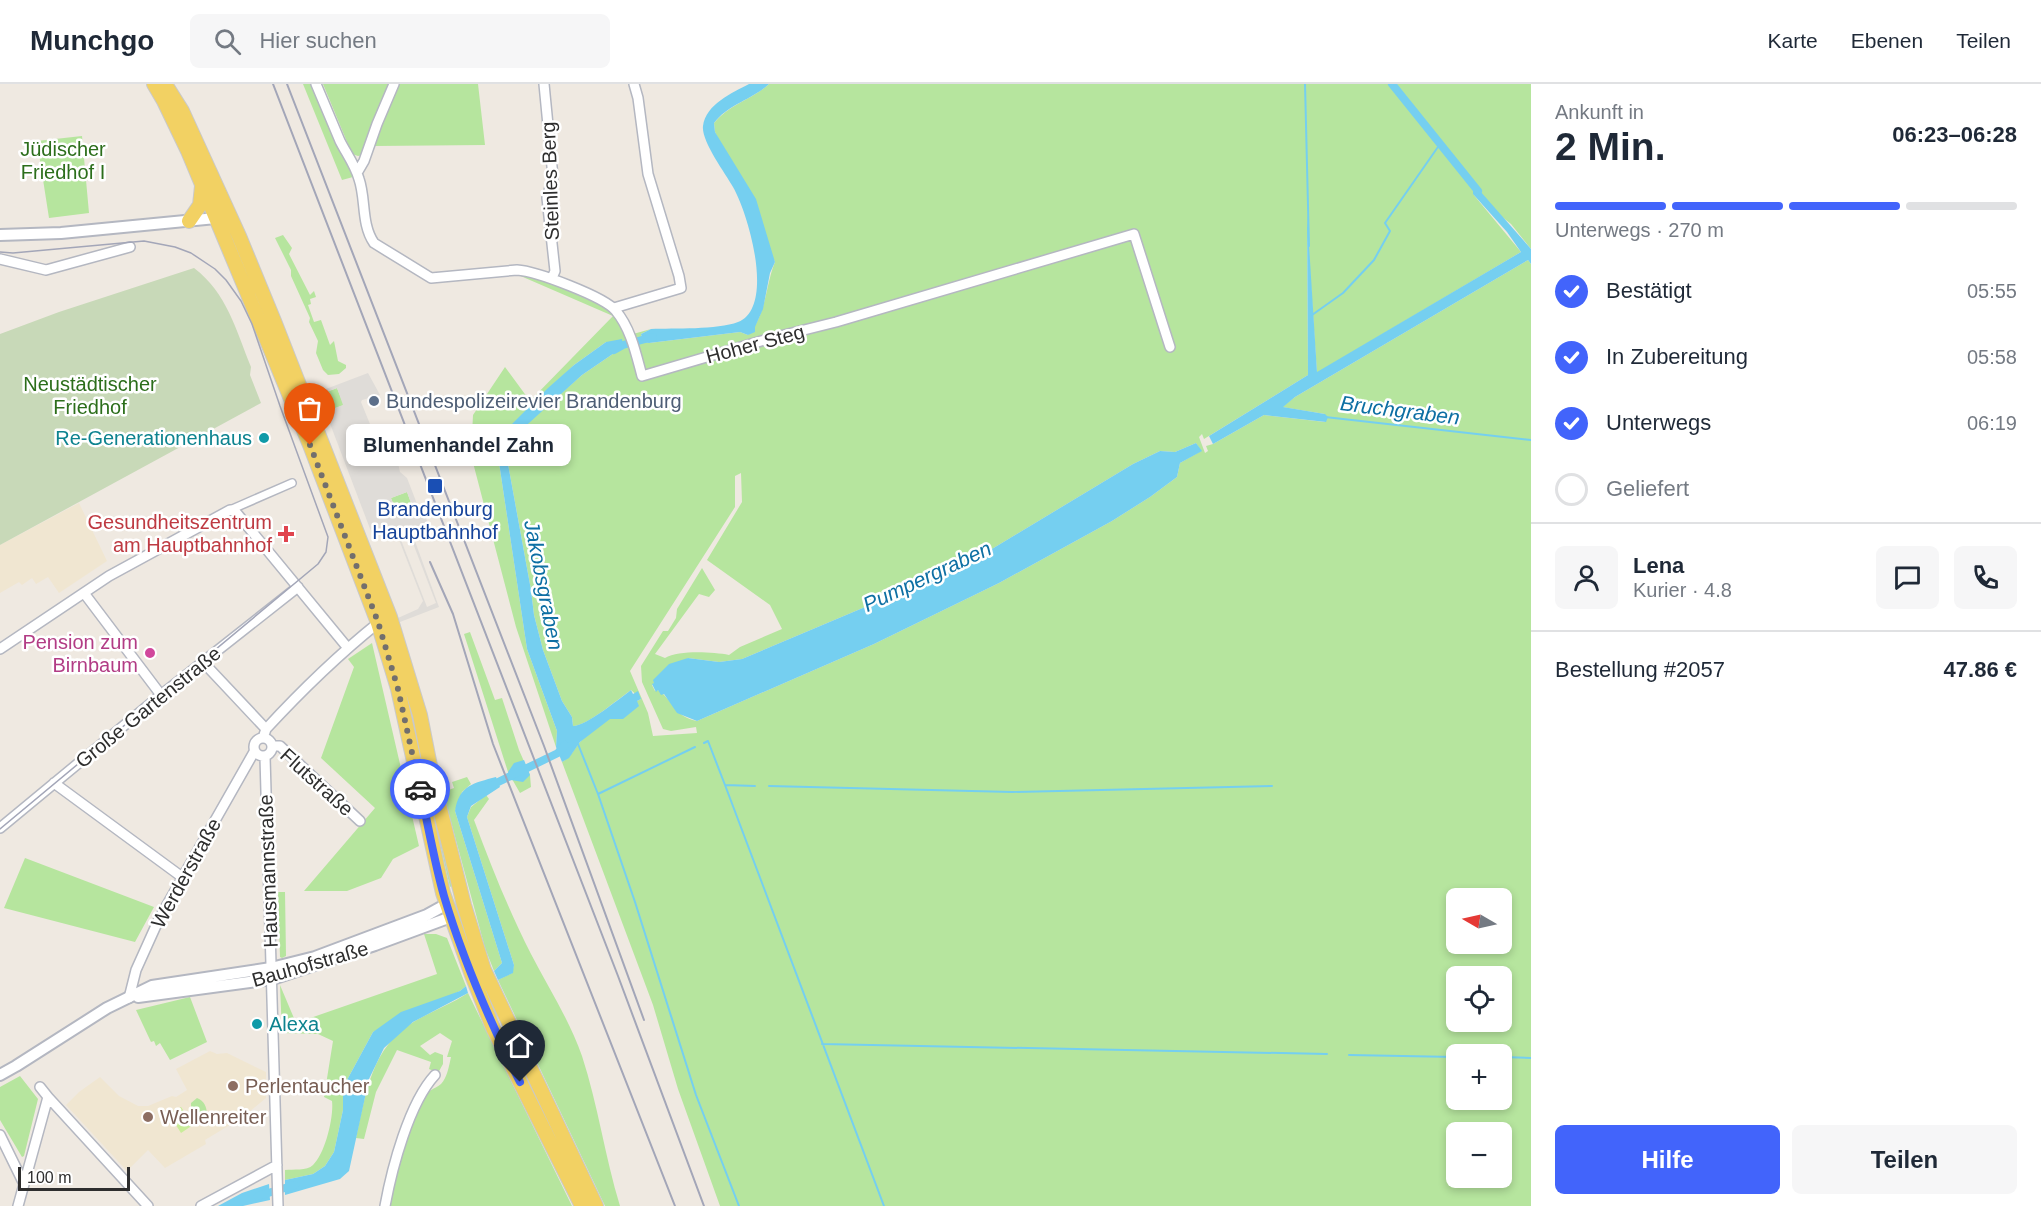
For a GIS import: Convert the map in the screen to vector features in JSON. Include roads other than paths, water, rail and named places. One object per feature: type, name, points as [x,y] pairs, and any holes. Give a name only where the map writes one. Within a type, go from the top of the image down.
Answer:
[{"type":"main road","points":[[154,84],[200,178],[384,620],[449,910],[582,1206]]},
{"type":"main road","points":[[165,84],[182,111],[231,216],[274,321],[420,715],[478,973]]},
{"type":"main road","points":[[189,220],[197,211],[202,199],[200,178]]},
{"type":"main road","points":[[216,218],[231,216]]},
{"type":"main road","points":[[405,719],[420,715]]},
{"type":"main road","points":[[449,910],[464,905]]},
{"type":"main road","points":[[487,995],[596,1206]]},
{"type":"street","points":[[316,84],[341,143],[359,177],[366,223],[374,243],[427,277],[529,271],[552,278],[614,309],[681,288],[648,174],[638,98],[634,84]]},
{"type":"street","points":[[359,177],[377,124],[394,84]]},
{"type":"street","name":"Steinles Berg","points":[[544,84],[553,177],[547,198],[555,270],[552,278]]},
{"type":"street","points":[[0,235],[40,235],[216,218]]},
{"type":"street","name":"Hoher Steg","points":[[614,309],[630,335],[642,376],[768,339],[848,319],[1134,234],[1170,347]]},
{"type":"street","points":[[0,259],[46,270],[130,247]]},
{"type":"street","points":[[0,649],[109,576],[230,510],[292,483]]},
{"type":"street","points":[[230,510],[235,511],[347,647]]},
{"type":"street","name":"Große Gartenstraße","points":[[0,828],[298,587]]},
{"type":"street","points":[[84,593],[162,695]]},
{"type":"street","name":"Werderstraße","points":[[129,998],[136,970],[159,919],[254,752],[254,744],[311,681],[347,647],[384,620]]},
{"type":"street","name":"Flutstraße","points":[[203,662],[265,734]]},
{"type":"street","points":[[254,752],[265,757],[272,751],[272,746],[265,734]]},
{"type":"street","name":"Flutstraße","points":[[272,746],[280,746],[360,820]]},
{"type":"street","name":"Hausmannstraße","points":[[265,757],[278,1203]]},
{"type":"street","points":[[54,783],[182,878]]},
{"type":"street","name":"Bauhofstraße","points":[[0,1075],[107,1008],[129,998],[271,973],[375,945],[449,910]]},
{"type":"street","points":[[385,1206],[390,1181],[409,1123],[424,1088],[435,1076]]},
{"type":"street","points":[[40,1087],[148,1206]]},
{"type":"street","points":[[18,1206],[48,1097]]},
{"type":"street","points":[[0,1135],[24,1184]]},
{"type":"street","points":[[201,1206],[277,1165]]},
{"type":"water","points":[[749,84],[769,84],[726,111],[714,123],[715,132],[756,199],[775,262],[755,332],[748,335],[740,332],[643,342],[641,334],[651,329],[729,325],[738,322],[749,313],[755,298],[757,280],[751,237],[739,200],[706,140],[703,126],[705,118],[714,105]]},
{"type":"water","points":[[1473,183],[1531,249],[1531,264],[1528,260],[1295,397],[1283,407],[1325,414],[1328,417],[1326,422],[1264,415],[1213,444],[1209,436],[1308,375],[1307,213],[1317,372],[1521,252],[1507,232],[1473,194]]},
{"type":"water","points":[[622,339],[623,347],[582,375],[507,443],[508,464],[534,615],[543,650],[562,701],[572,717],[573,726],[594,717],[631,690],[633,694],[638,691],[641,699],[637,701],[639,706],[623,719],[610,719],[580,742],[569,758],[562,762],[556,747],[557,731],[527,649],[498,456],[503,433],[548,388],[574,365],[606,342]]},
{"type":"water","points":[[1196,443],[1202,451],[1180,463],[1177,477],[1112,521],[999,583],[874,644],[697,721],[677,713],[664,694],[661,695],[658,690],[656,692],[652,684],[653,680],[669,664],[688,658],[719,662],[742,659],[967,564],[1133,464],[1160,451],[1175,452]]},
{"type":"water","points":[[524,760],[530,775],[523,782],[511,780],[508,772],[514,763]]},
{"type":"water","points":[[496,777],[500,787],[471,806],[467,817],[514,965],[513,973],[498,980],[494,971],[502,963],[455,811],[464,790],[469,786]]},
{"type":"water","points":[[466,986],[468,993],[413,1022],[384,1048],[369,1079],[349,1171],[340,1179],[285,1195],[285,1180],[313,1174],[325,1166],[334,1152],[347,1080],[373,1032],[401,1012],[460,991]]},
{"type":"water","points":[[269,1184],[270,1200],[243,1206],[218,1206],[242,1193]]},
{"type":"waterway","points":[[1305,84],[1309,246]]},
{"type":"waterway","points":[[1392,84],[1478,191]]},
{"type":"waterway","points":[[1312,315],[1343,293],[1374,260],[1390,231],[1385,223],[1440,144]]},
{"type":"waterway","name":"Jakobsgraben","points":[[614,350],[623,345],[653,337]]},
{"type":"waterway","name":"Bruchgraben","points":[[1325,417],[1531,440]]},
{"type":"waterway","points":[[704,743],[708,741],[884,1206]]},
{"type":"waterway","points":[[578,744],[598,794]]},
{"type":"waterway","name":"Jakobsgraben","points":[[488,787],[558,753],[565,745]]},
{"type":"waterway","points":[[695,747],[598,794],[696,1095],[739,1206]]},
{"type":"waterway","points":[[725,785],[755,786]]},
{"type":"waterway","points":[[769,786],[1012,792],[1272,786]]},
{"type":"waterway","points":[[822,1044],[1327,1054]]},
{"type":"waterway","points":[[1349,1055],[1446,1057]]},
{"type":"waterway","points":[[1512,1057],[1531,1058]]},
{"type":"waterway","name":"Jakobsgraben","points":[[258,1196],[295,1185]]},
{"type":"tram line","points":[[0,252],[13,253],[144,241],[175,247],[191,253],[215,269],[241,301],[252,324],[328,537],[326,552],[318,564],[0,829]]},
{"type":"railway","points":[[273,84],[618,976],[704,1206]]},
{"type":"railway","points":[[287,84],[544,746],[644,1020]]},
{"type":"railway","points":[[430,562],[453,614],[493,744],[675,1206]]},
{"type":"place","name":"Bundespolizeirevier Brandenburg","points":[[374,401]]},
{"type":"place","name":"Re-Generationenhaus","points":[[264,438]]},
{"type":"place","name":"Blumenhandel Zahn","points":[[310,445]]},
{"type":"place","name":"Brandenburg Hauptbahnhof","points":[[435,486]]},
{"type":"place","name":"Gesundheitszentrum am Hauptbahnhof","points":[[286,534]]},
{"type":"place","name":"Pension zum Birnbaum","points":[[150,653]]},
{"type":"place","name":"Alexa","points":[[257,1024]]},
{"type":"place","name":"Perlentaucher","points":[[233,1086]]},
{"type":"place","name":"Wellenreiter","points":[[148,1117]]},
{"type":"park label","name":"Jüdischer Friedhof I","points":[[63,160]]},
{"type":"park label","name":"Neustädtischer Friedhof","points":[[90,396]]},
{"type":"water label","name":"Pumpergraben","points":[[927,576]]}]
